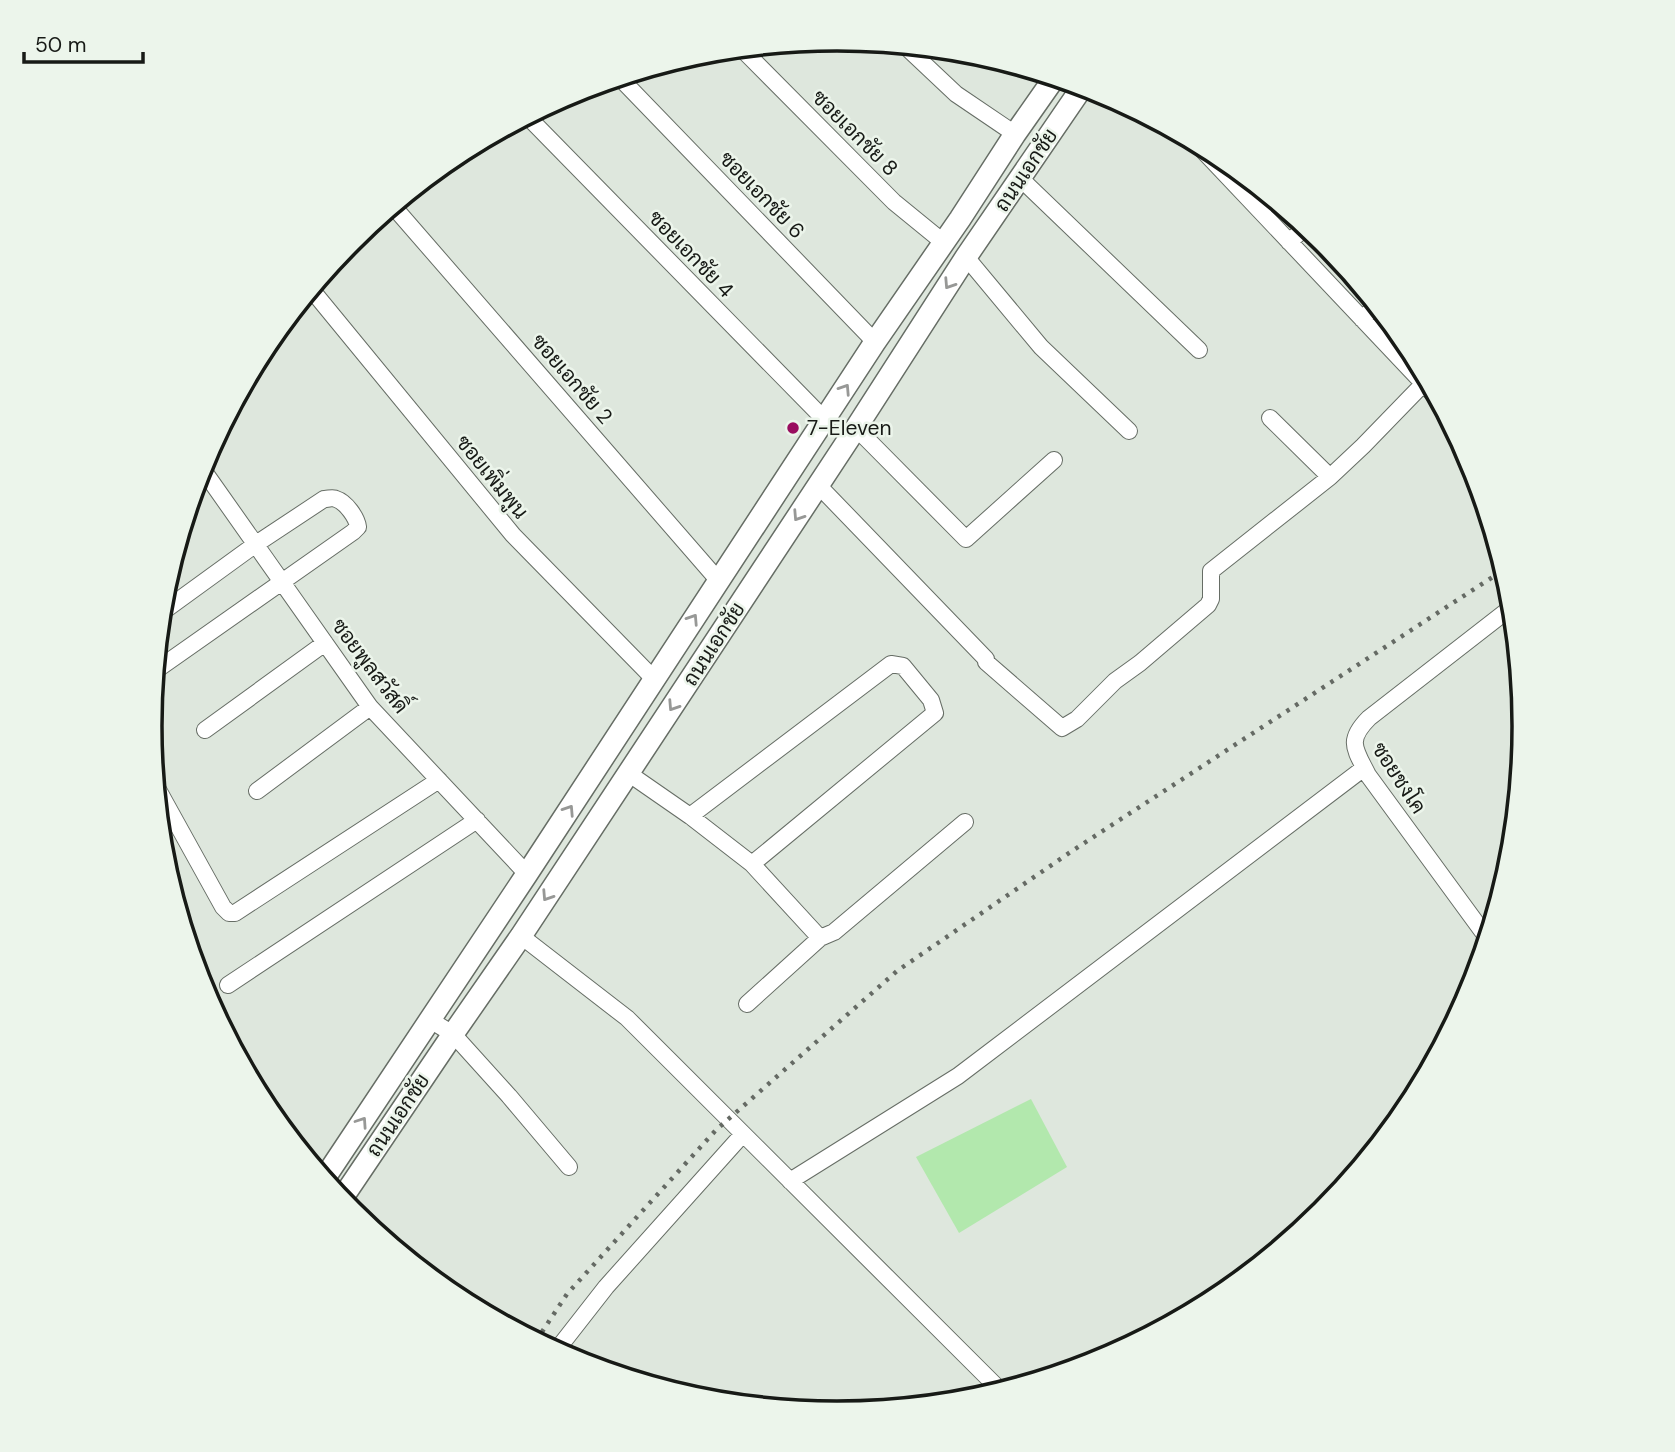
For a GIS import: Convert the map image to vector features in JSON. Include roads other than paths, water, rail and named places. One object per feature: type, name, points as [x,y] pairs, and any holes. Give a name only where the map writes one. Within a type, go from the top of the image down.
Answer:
[{"type":"main road","name":"ถนนเอกชัย","points":[[330,1171],[875,342],[961,219],[1049,85]]},
{"type":"main road","name":"ถนนเอกชัย","points":[[348,1190],[521,936],[967,257],[1077,95]]},
{"type":"street","points":[[915,56],[956,94],[1015,134]]},
{"type":"street","name":"ซอยเอกชัย 8","points":[[750,57],[894,202],[943,242]]},
{"type":"street","name":"ซอยเอกชัย 6","points":[[627,85],[875,342]]},
{"type":"street","name":"ซอยเอกชัย 4","points":[[534,123],[825,420]]},
{"type":"street","points":[[1020,178],[1199,350]]},
{"type":"street","points":[[1240,184],[1289,242],[1406,362]]},
{"type":"street","name":"ซอยเอกชัย 2","points":[[399,213],[718,580]]},
{"type":"street","points":[[1289,242],[1299,233]]},
{"type":"street","points":[[967,257],[1041,347],[1129,431]]},
{"type":"street","name":"ซอยเพิ่มพูน","points":[[317,297],[513,535],[654,679]]},
{"type":"street","points":[[1362,319],[1370,311]]},
{"type":"street","points":[[818,485],[986,662],[1062,728],[1077,719],[1115,681],[1208,605],[1211,599],[1211,571],[1329,477],[1421,387]]},
{"type":"street","points":[[1270,418],[1329,477]]},
{"type":"street","points":[[856,428],[967,539],[1054,460]]},
{"type":"street","name":"ซอยพูลสวัสดิ์","points":[[208,483],[256,544],[370,707],[527,874]]},
{"type":"street","points":[[166,663],[353,532],[358,527],[357,519],[340,500],[334,497],[324,499],[173,604]]},
{"type":"street","name":"ซอยชงโค","points":[[1481,930],[1376,786],[1354,746],[1357,730],[1369,718],[1503,614]]},
{"type":"street","points":[[205,730],[325,643]]},
{"type":"street","points":[[691,816],[891,664],[903,666],[930,700],[935,713],[752,863]]},
{"type":"street","points":[[257,791],[370,707]]},
{"type":"street","points":[[790,1181],[958,1076],[1364,768]]},
{"type":"street","points":[[628,774],[691,816],[752,863],[820,938]]},
{"type":"street","points":[[167,806],[223,907],[229,913],[235,913],[439,780]]},
{"type":"street","points":[[228,985],[477,820]]},
{"type":"street","points":[[747,1004],[820,938],[834,932],[965,822]]},
{"type":"street","points":[[521,936],[627,1018],[992,1383]]},
{"type":"street","points":[[430,1020],[453,1034],[569,1167]]},
{"type":"street","points":[[563,1343],[606,1287],[743,1133]]},
{"type":"railway","points":[[541,1333],[567,1294],[716,1130],[897,971],[1075,849],[1496,575]]},
{"type":"place","name":"7-Eleven","points":[[793,428]]}]
